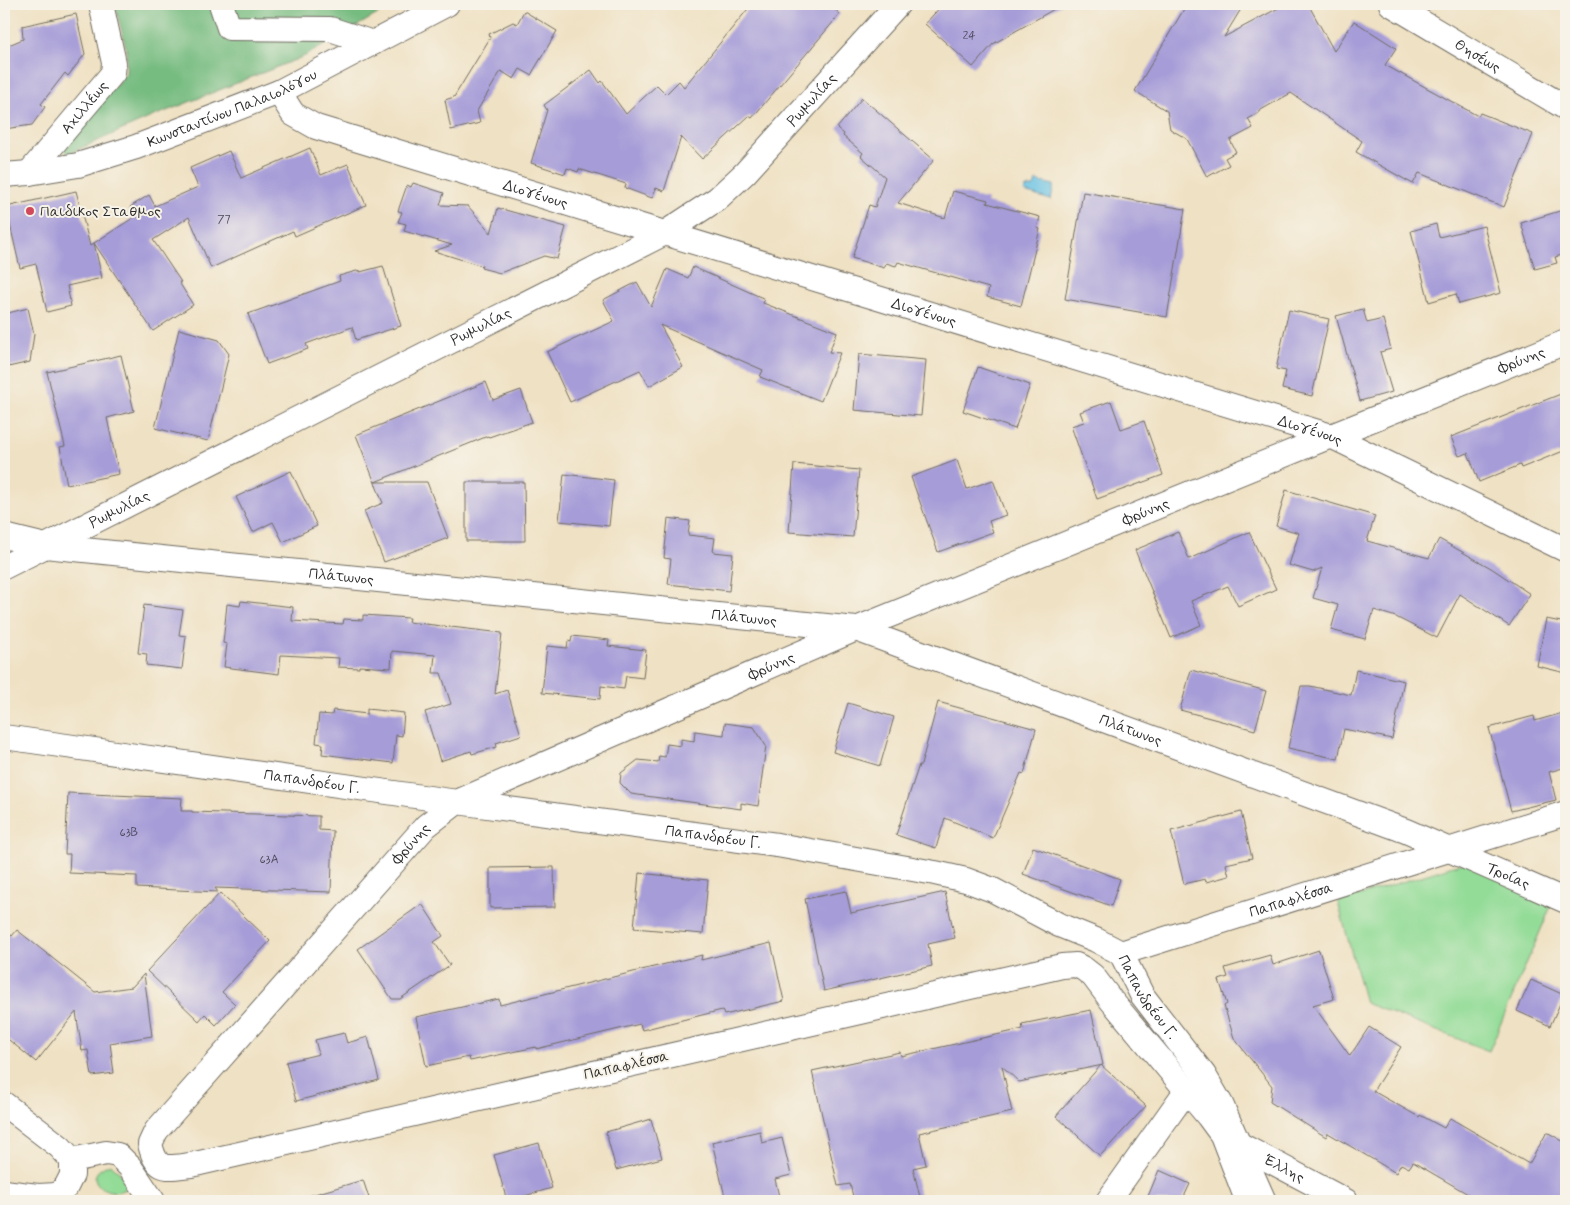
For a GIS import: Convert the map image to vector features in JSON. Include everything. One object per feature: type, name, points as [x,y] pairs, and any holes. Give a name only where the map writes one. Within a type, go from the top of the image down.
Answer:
[{"type":"street","name":"Αχιλλέως","points":[[29,173],[114,74],[114,63],[101,4]]},
{"type":"street","points":[[221,4],[228,28],[330,29],[373,44]]},
{"type":"street","name":"Κωνσταντίνου Παλαιολόγου","points":[[4,175],[78,165],[136,147],[279,92],[448,4]]},
{"type":"street","name":"Ρωμυλίας","points":[[4,567],[665,233],[717,199],[745,173],[898,4]]},
{"type":"street","name":"Θησέως","points":[[1391,4],[1566,108]]},
{"type":"street","name":"Διογένους","points":[[279,92],[293,114],[316,127],[1331,436],[1566,550]]},
{"type":"street","name":"Φρύνης","points":[[153,1157],[150,1144],[156,1131],[426,826],[457,802],[856,629],[1566,342]]},
{"type":"street","name":"Πλάτωνος","points":[[4,536],[45,546],[856,629],[1397,827],[1450,850]]},
{"type":"street","name":"Παπανδρέου Γ.","points":[[4,737],[457,802],[777,845],[966,880],[992,890],[1059,925],[1096,940],[1121,953],[1142,995],[1204,1075],[1221,1104],[1246,1201]]},
{"type":"street","name":"Παπαφλέσσα","points":[[1121,953],[1566,813]]},
{"type":"street","name":"Τροίας","points":[[1450,850],[1566,902]]},
{"type":"street","points":[[1059,925],[1068,942],[1068,952],[1062,966]]},
{"type":"street","points":[[1111,1000],[1121,953]]},
{"type":"street","name":"Παπαφλέσσα","points":[[153,1157],[158,1164],[167,1168],[191,1165],[1062,966],[1076,966],[1084,969],[1093,976],[1111,1000]]},
{"type":"street","name":"Παπανδρέου Γ.","points":[[1111,1000],[1186,1091],[1231,1140],[1264,1201]]},
{"type":"street","points":[[1108,1201],[1186,1091]]},
{"type":"street","points":[[4,1104],[60,1147],[72,1160],[72,1194],[38,1196],[4,1192]]},
{"type":"street","name":"Έλλης","points":[[1231,1140],[1346,1201]]},
{"type":"street","points":[[72,1160],[106,1153],[118,1155],[133,1172],[152,1201]]},
{"type":"street","points":[[133,1172],[153,1157]]},
{"type":"green space","points":[[115,4],[395,4],[305,56],[149,118],[68,154],[62,146],[126,73],[127,52]]},
{"type":"green space","points":[[1466,862],[1551,906],[1489,1051],[1365,1003],[1338,902]]},
{"type":"green space","points":[[111,1164],[130,1184],[124,1190],[116,1192],[108,1190],[96,1182],[96,1176],[100,1169]]},
{"type":"water","points":[[1036,181],[1054,185],[1051,200],[1024,192],[1029,187],[1034,187]]},
{"type":"building","points":[[752,4],[829,4],[840,14],[752,118],[749,116],[702,159],[681,137],[664,191],[656,188],[652,198],[625,188],[626,184],[579,169],[578,172],[567,168],[565,174],[531,163],[547,110],[544,105],[591,70],[600,83],[602,81],[626,114],[657,85],[666,94],[679,81],[684,87]]},
{"type":"building","points":[[943,4],[1063,4],[993,44],[973,67],[925,24]]},
{"type":"building","points":[[1187,4],[1244,4],[1224,37],[1286,4],[1308,4],[1334,51],[1354,21],[1396,48],[1385,65],[1478,116],[1480,113],[1533,134],[1504,207],[1419,173],[1413,184],[1356,152],[1362,141],[1291,93],[1248,119],[1253,128],[1230,140],[1236,152],[1225,158],[1229,165],[1207,177],[1187,139],[1170,129],[1167,111],[1135,91]]},
{"type":"building","points":[[524,11],[557,31],[531,75],[520,69],[514,79],[501,71],[477,111],[480,123],[451,130],[445,100],[454,97],[490,38],[489,34],[513,22],[517,24]]},
{"type":"building","points":[[76,14],[85,54],[68,76],[65,73],[41,104],[45,107],[32,125],[4,129],[4,47],[23,39],[22,26]]},
{"type":"building","points":[[862,98],[934,160],[898,203],[945,218],[953,191],[988,200],[987,203],[1040,217],[1037,228],[1040,229],[1021,306],[987,297],[989,288],[898,262],[896,266],[886,263],[884,268],[852,258],[869,205],[875,207],[885,177],[861,156],[863,153],[843,136],[844,134],[837,128]]},
{"type":"building","points":[[310,148],[321,175],[348,164],[366,205],[295,236],[293,231],[211,268],[189,217],[153,240],[181,282],[179,282],[193,305],[153,331],[94,243],[136,216],[130,207],[149,195],[155,206],[198,187],[190,168],[229,151],[241,178]]},
{"type":"building","points":[[413,183],[444,193],[440,205],[468,206],[491,233],[498,208],[566,227],[557,259],[544,256],[500,273],[434,251],[452,245],[404,231],[406,224],[398,222],[402,212],[398,211],[407,185],[411,187]]},
{"type":"building","points":[[76,191],[90,246],[94,243],[102,278],[67,286],[71,306],[47,312],[36,264],[20,268],[6,207]]},
{"type":"building","points":[[1083,192],[1185,209],[1167,317],[1065,299]]},
{"type":"building","points":[[1566,209],[1566,254],[1555,257],[1557,263],[1535,269],[1521,223]]},
{"type":"building","points":[[1436,224],[1439,237],[1484,226],[1501,293],[1459,304],[1456,294],[1429,302],[1411,231]]},
{"type":"building","points":[[383,266],[401,326],[356,340],[352,327],[306,344],[308,349],[267,364],[248,314],[340,281],[339,276]]},
{"type":"building","points":[[693,267],[765,299],[763,303],[837,332],[829,352],[840,353],[821,401],[760,377],[763,370],[660,325],[683,367],[649,386],[640,370],[570,402],[547,352],[614,321],[603,300],[637,282],[651,307],[667,269],[688,278]]},
{"type":"building","points":[[28,308],[34,334],[30,362],[4,368],[4,314]]},
{"type":"building","points":[[1363,309],[1367,323],[1383,319],[1391,349],[1380,352],[1392,392],[1360,401],[1336,316]]},
{"type":"building","points":[[1289,310],[1329,319],[1312,396],[1282,389],[1286,371],[1276,369]]},
{"type":"building","points":[[179,329],[219,340],[229,354],[208,441],[155,428]]},
{"type":"building","points":[[859,354],[926,360],[921,416],[854,410]]},
{"type":"building","points":[[121,355],[134,411],[107,418],[119,474],[67,485],[60,447],[65,446],[47,372]]},
{"type":"building","points":[[978,367],[1030,385],[1015,429],[963,411]]},
{"type":"building","points":[[486,382],[493,400],[521,390],[532,422],[488,436],[375,482],[427,482],[448,538],[384,562],[364,511],[383,503],[356,435]]},
{"type":"building","points":[[1566,392],[1566,450],[1521,468],[1520,465],[1479,482],[1468,453],[1459,456],[1451,437]]},
{"type":"building","points":[[1111,401],[1121,429],[1144,421],[1163,475],[1097,499],[1071,426],[1084,422],[1080,412]]},
{"type":"building","points":[[957,460],[967,489],[993,480],[1006,515],[989,521],[993,532],[938,552],[911,477]]},
{"type":"building","points":[[794,464],[859,470],[853,537],[789,532]]},
{"type":"building","points":[[291,471],[317,526],[283,542],[273,522],[253,532],[236,497]]},
{"type":"building","points":[[564,474],[614,480],[609,526],[559,521]]},
{"type":"building","points":[[466,482],[524,482],[525,541],[466,541]]},
{"type":"building","points":[[1286,490],[1375,516],[1367,541],[1429,558],[1439,539],[1491,568],[1530,594],[1509,626],[1460,594],[1437,638],[1396,617],[1374,610],[1365,639],[1331,630],[1338,605],[1313,598],[1322,568],[1313,572],[1289,565],[1299,533],[1276,526]]},
{"type":"building","points":[[668,518],[690,521],[688,535],[715,538],[713,552],[733,554],[729,591],[668,584],[671,559],[664,558]]},
{"type":"building","points":[[1178,532],[1189,559],[1249,532],[1276,589],[1238,606],[1228,586],[1191,601],[1201,625],[1171,638],[1135,550]]},
{"type":"building","points":[[241,601],[293,607],[292,621],[343,624],[344,619],[363,620],[363,615],[409,618],[408,622],[502,633],[495,694],[507,690],[521,735],[496,743],[497,747],[472,754],[471,751],[440,761],[425,712],[451,704],[441,673],[433,673],[435,655],[392,651],[391,668],[338,667],[339,658],[281,655],[279,674],[224,667],[227,644],[223,643],[227,604],[240,606]]},
{"type":"building","points":[[144,605],[183,610],[179,635],[186,636],[182,669],[146,665],[147,654],[138,653]]},
{"type":"building","points":[[1546,619],[1566,623],[1566,673],[1537,666]]},
{"type":"building","points":[[572,636],[609,640],[608,646],[646,650],[643,678],[626,676],[624,689],[601,686],[600,699],[542,693],[547,646],[567,648],[568,641],[571,642]]},
{"type":"building","points":[[1191,670],[1266,691],[1255,730],[1180,710]]},
{"type":"building","points":[[1356,670],[1404,681],[1392,739],[1344,729],[1338,759],[1288,748],[1301,686],[1310,686],[1351,695]]},
{"type":"building","points":[[938,702],[1036,729],[1024,774],[1021,773],[993,838],[945,818],[936,848],[896,835],[919,765],[921,765]]},
{"type":"building","points":[[848,703],[894,717],[880,766],[833,752]]},
{"type":"building","points":[[367,709],[404,713],[402,736],[396,735],[393,763],[322,754],[323,744],[316,743],[319,714],[332,715],[333,710],[367,714]]},
{"type":"building","points":[[1566,712],[1566,767],[1549,772],[1556,800],[1511,811],[1489,728],[1534,716],[1535,721]]},
{"type":"building","points":[[725,723],[754,727],[766,746],[758,806],[741,803],[741,809],[631,794],[620,783],[621,773],[638,760],[658,762],[659,756],[665,757],[667,744],[681,746],[681,739],[694,741],[695,731],[724,735]]},
{"type":"building","points":[[68,793],[182,798],[181,811],[319,816],[319,830],[333,831],[331,892],[215,888],[218,892],[137,888],[137,876],[69,873],[70,854],[65,854]]},
{"type":"building","points":[[1241,812],[1252,858],[1226,864],[1229,876],[1206,882],[1205,879],[1184,884],[1171,831]]},
{"type":"building","points":[[1033,847],[1120,879],[1111,906],[1023,874]]},
{"type":"building","points":[[554,867],[555,907],[490,908],[490,868]]},
{"type":"building","points":[[639,873],[708,880],[703,934],[634,928]]},
{"type":"building","points":[[846,891],[851,913],[945,892],[955,938],[928,944],[932,966],[824,991],[805,899]]},
{"type":"building","points":[[220,893],[270,941],[222,992],[235,1004],[216,1025],[205,1014],[199,1021],[147,971]]},
{"type":"building","points":[[422,904],[443,936],[434,942],[450,965],[400,999],[392,999],[358,949]]},
{"type":"building","points":[[4,930],[12,936],[17,930],[95,992],[132,987],[144,974],[152,1036],[110,1043],[114,1073],[92,1076],[88,1050],[82,1051],[76,1012],[36,1062],[4,1036]]},
{"type":"building","points":[[771,943],[784,1001],[724,1015],[722,1010],[642,1030],[640,1024],[536,1049],[536,1047],[470,1061],[469,1057],[426,1066],[416,1017],[499,999],[500,1005],[702,955],[701,960]]},
{"type":"building","points":[[1319,950],[1334,999],[1313,1005],[1350,1056],[1369,1027],[1401,1047],[1373,1091],[1419,1117],[1420,1115],[1444,1128],[1450,1118],[1529,1164],[1547,1132],[1566,1143],[1566,1201],[1480,1201],[1413,1162],[1409,1168],[1401,1164],[1396,1173],[1328,1133],[1326,1137],[1270,1102],[1272,1086],[1234,1038],[1224,1006],[1227,1004],[1219,980],[1228,977],[1225,968],[1270,955],[1273,965]]},
{"type":"building","points":[[1531,980],[1564,995],[1550,1026],[1517,1011]]},
{"type":"building","points":[[1091,1010],[1103,1065],[1019,1082],[1002,1066],[1012,1112],[919,1133],[926,1165],[913,1168],[920,1197],[901,1201],[854,1201],[850,1184],[838,1186],[812,1071],[900,1052],[901,1056],[1023,1029],[1022,1024]]},
{"type":"building","points":[[344,1033],[347,1043],[368,1037],[379,1080],[296,1101],[286,1062],[319,1054],[315,1040]]},
{"type":"building","points":[[1101,1065],[1146,1106],[1100,1156],[1056,1116]]},
{"type":"building","points":[[651,1119],[662,1158],[616,1170],[606,1132]]},
{"type":"building","points":[[760,1131],[762,1143],[782,1138],[791,1175],[775,1179],[780,1201],[726,1201],[712,1142]]},
{"type":"building","points":[[539,1143],[552,1188],[507,1201],[494,1155]]},
{"type":"building","points":[[1159,1170],[1190,1184],[1182,1201],[1146,1201]]},
{"type":"building","points":[[363,1180],[370,1201],[309,1201],[308,1196]]},
{"type":"place","name":"Παιδικος Σταθμος","points":[[30,211]]}]
